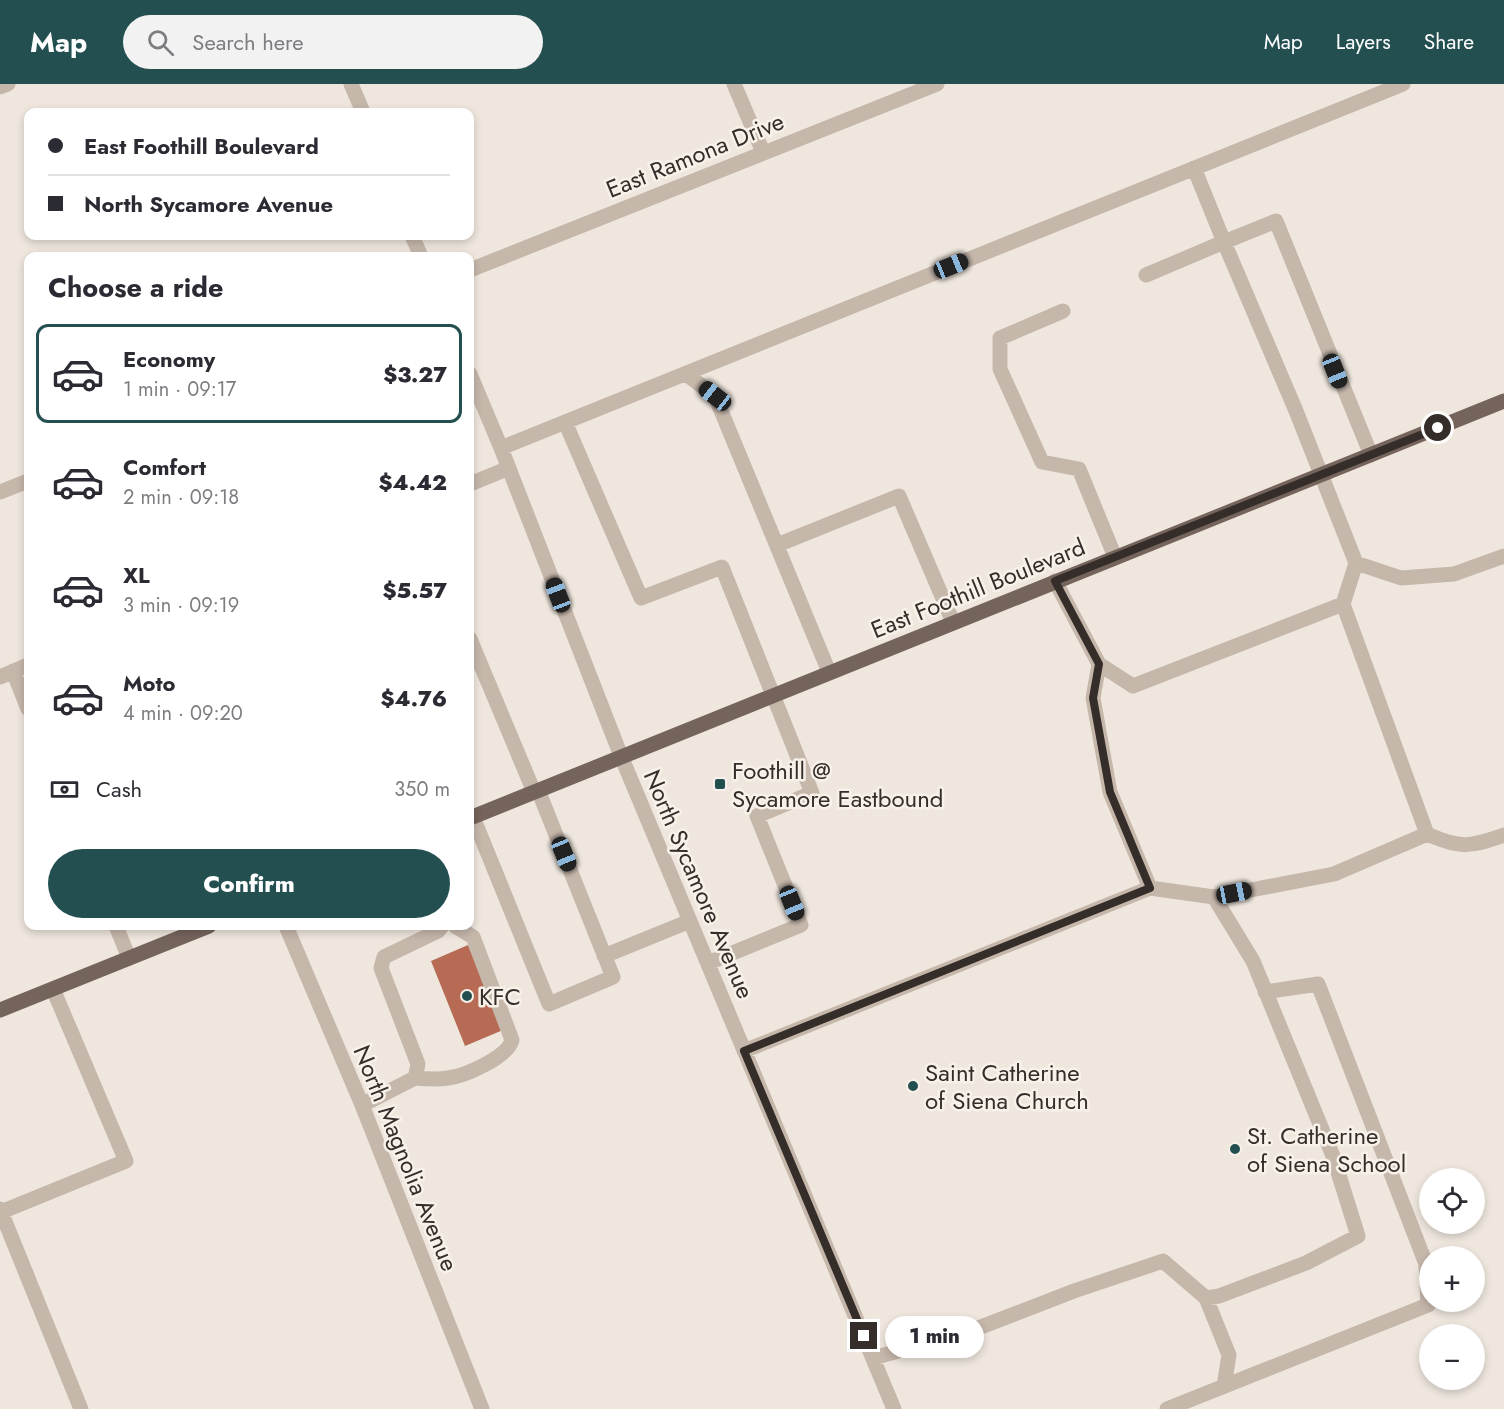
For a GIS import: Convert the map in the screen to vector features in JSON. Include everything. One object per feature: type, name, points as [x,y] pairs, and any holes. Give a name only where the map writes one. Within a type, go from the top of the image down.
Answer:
[{"type":"main road","name":"East Foothill Boulevard","points":[[474,817],[1504,401]]},
{"type":"main road","points":[[0,1010],[199,930]]},
{"type":"street","points":[[0,87],[8,84]]},
{"type":"street","points":[[351,84],[361,108]]},
{"type":"street","points":[[734,84],[762,152]]},
{"type":"street","name":"East Ramona Drive","points":[[474,268],[937,84]]},
{"type":"street","points":[[501,448],[1403,84]]},
{"type":"street","points":[[1194,168],[1322,474],[1356,563],[1343,604],[1427,834],[1452,845],[1478,844],[1504,835]]},
{"type":"street","points":[[1146,274],[1276,221],[1371,454]]},
{"type":"street","points":[[1063,311],[1000,338],[1000,369],[1042,462],[1079,469],[1115,557]]},
{"type":"street","points":[[686,374],[715,396],[829,672]]},
{"type":"street","name":"North Sycamore Avenue","points":[[474,384],[621,756],[894,1409]]},
{"type":"street","points":[[565,422],[641,598],[722,567],[771,695],[812,793],[757,816],[801,925],[708,963]]},
{"type":"street","points":[[474,482],[509,468]]},
{"type":"street","points":[[0,492],[24,483]]},
{"type":"street","points":[[777,545],[898,496],[953,622]]},
{"type":"street","points":[[1356,563],[1401,578],[1454,574],[1504,556]]},
{"type":"street","points":[[1055,581],[1099,664],[1133,686],[1343,604]]},
{"type":"street","points":[[474,648],[613,977],[549,1004],[474,825]]},
{"type":"street","points":[[1099,664],[1093,698],[1110,792],[1150,888]]},
{"type":"street","points":[[24,667],[7,674],[24,702]]},
{"type":"street","points":[[744,1051],[1150,888],[1214,897],[1334,874],[1427,834]]},
{"type":"street","points":[[1206,1298],[1219,1296],[1306,1263],[1358,1236],[1333,1156],[1253,961],[1214,897]]},
{"type":"street","points":[[604,956],[690,921]]},
{"type":"street","points":[[118,930],[129,958]]},
{"type":"street","name":"North Magnolia Avenue","points":[[288,930],[362,1105],[482,1409]]},
{"type":"street","points":[[415,1078],[418,1064],[381,968],[384,957],[439,930]]},
{"type":"street","points":[[362,1105],[415,1078],[451,1078],[503,1055],[510,1047],[512,1040],[473,937],[462,930]]},
{"type":"street","points":[[1167,1409],[1428,1305],[1426,1264],[1318,984],[1265,992]]},
{"type":"street","points":[[53,989],[126,1161],[1,1211],[81,1409]]},
{"type":"street","points":[[873,1358],[968,1332],[1074,1291],[1164,1261],[1206,1298],[1229,1355],[1224,1386]]},
{"type":"building","name":"KFC","points":[[468,945],[503,1030],[465,1046],[431,961]]},
{"type":"place","name":"Foothill @ Sycamore Eastbound","points":[[720,784]]},
{"type":"place","name":"KFC","points":[[467,996]]},
{"type":"place","name":"Saint Catherine of Siena Church","points":[[913,1086]]},
{"type":"place","name":"St. Catherine of Siena School","points":[[1235,1149]]},
{"type":"route","points":[[864,1336],[744,1051],[1150,888],[1110,792],[1093,698],[1099,664],[1055,581],[1438,428]]}]
